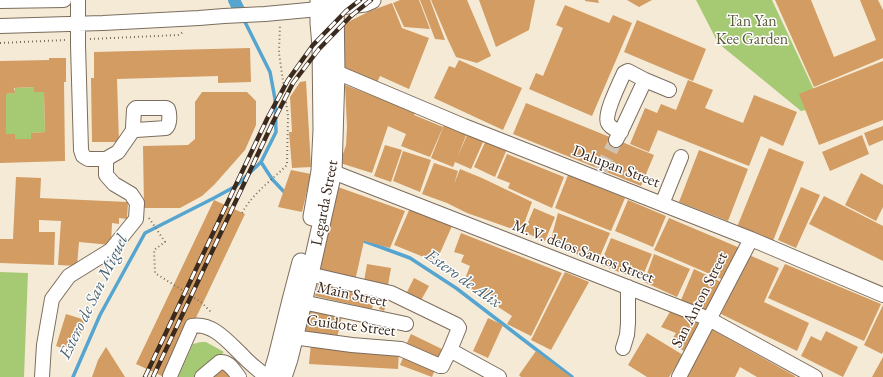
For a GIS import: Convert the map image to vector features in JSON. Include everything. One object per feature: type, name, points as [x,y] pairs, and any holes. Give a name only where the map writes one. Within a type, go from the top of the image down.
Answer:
[{"type":"main road","points":[[327,4],[365,3],[372,0]]},
{"type":"main road","name":"Legarda Street","points":[[271,377],[289,336],[297,301],[333,172],[336,72],[327,4]]},
{"type":"main road","name":"Legarda Street","points":[[305,273],[320,171],[322,130],[321,46],[327,4]]},
{"type":"main road","name":"Legarda Street","points":[[283,377],[289,359],[289,336]]},
{"type":"street","points":[[0,2],[64,0]]},
{"type":"street","points":[[78,0],[81,150],[83,156],[88,159],[106,159],[118,152],[134,129]]},
{"type":"street","points":[[0,26],[192,19],[281,13],[327,4]]},
{"type":"street","points":[[645,80],[619,136],[607,122],[607,117],[624,73],[628,71],[669,90]]},
{"type":"street","name":"Dalupan Street","points":[[336,72],[464,126],[599,174],[662,204],[883,294]]},
{"type":"street","points":[[662,204],[682,157]]},
{"type":"street","points":[[42,377],[44,345],[52,299],[69,276],[111,250],[136,219],[137,203],[131,194],[114,184],[106,174],[106,159]]},
{"type":"street","name":"M. V. delos Santos Street","points":[[333,172],[709,319],[800,374],[815,377]]},
{"type":"street","name":"San Anton Street","points":[[679,377],[750,239]]},
{"type":"street","points":[[305,273],[391,293],[457,325],[459,328],[450,350],[499,377]]},
{"type":"street","points":[[623,348],[627,335],[628,323],[628,287]]},
{"type":"street","name":"Main Street","points":[[297,301],[406,324]]},
{"type":"street","points":[[170,376],[192,326],[197,325],[206,326],[228,341],[266,377]]},
{"type":"street","name":"Guidote Street","points":[[289,336],[352,345],[401,349],[440,366],[442,366],[450,350]]},
{"type":"street","points":[[202,377],[223,361],[227,363],[239,377]]},
{"type":"path","points":[[242,213],[246,205],[254,196],[287,165],[288,116],[279,53],[281,13]]},
{"type":"path","points":[[147,215],[165,242],[154,250],[155,273],[201,302],[212,313]]},
{"type":"green space","name":"Tan Yan Kee Garden","points":[[696,0],[772,0],[822,107],[801,111],[718,43]]},
{"type":"green space","points":[[34,87],[34,92],[44,92],[45,132],[31,133],[31,139],[15,139],[15,134],[6,134],[6,94],[14,93],[15,88]]},
{"type":"green space","points":[[0,272],[28,273],[24,377],[0,377]]},
{"type":"green space","points":[[206,342],[224,352],[196,377],[178,377],[193,344]]},
{"type":"building","points":[[400,0],[419,0],[430,29],[404,27],[393,3]]},
{"type":"building","points":[[420,0],[430,0],[445,40],[435,39]]},
{"type":"building","points":[[431,0],[467,0],[491,56],[477,63],[456,57]]},
{"type":"building","points":[[479,0],[535,0],[529,30],[496,47]]},
{"type":"building","points":[[598,0],[599,3],[585,1]]},
{"type":"building","points":[[627,0],[652,0],[639,7]]},
{"type":"building","points":[[775,0],[811,0],[834,57],[876,40],[860,0],[878,0],[883,10],[883,58],[814,87]]},
{"type":"building","points":[[392,3],[402,28],[429,38],[409,89],[380,76],[376,85],[339,70],[341,29],[348,22],[370,11]]},
{"type":"building","points":[[565,5],[609,23],[613,15],[632,23],[592,116],[529,89],[536,73],[543,76],[563,28],[556,25]]},
{"type":"building","points":[[637,20],[706,49],[693,81],[624,52]]},
{"type":"building","points":[[250,48],[251,82],[218,83],[218,76],[117,79],[119,142],[92,142],[91,78],[94,78],[94,52]]},
{"type":"building","points":[[49,58],[66,58],[66,82],[64,82],[65,161],[0,163],[0,61],[49,60]],"holes":[[[34,87],[34,92],[44,92],[45,132],[31,133],[31,139],[15,139],[15,134],[6,134],[6,94],[15,93],[14,88]]]},
{"type":"building","points":[[459,60],[522,88],[503,130],[434,98],[449,66],[455,68]]},
{"type":"building","points":[[883,61],[883,120],[819,145],[799,94]]},
{"type":"building","points":[[688,80],[713,90],[705,108],[743,123],[754,95],[797,112],[783,146],[761,136],[749,166],[658,130],[649,152],[630,144],[645,108],[657,113],[661,104],[676,110]]},
{"type":"building","points":[[306,81],[311,167],[292,168],[289,132],[292,132],[290,97],[300,82]]},
{"type":"building","points":[[345,85],[415,112],[414,115],[443,127],[430,157],[401,146],[406,134],[388,126],[372,173],[340,163],[346,145],[347,127]]},
{"type":"building","points":[[202,92],[247,92],[256,101],[256,125],[245,150],[214,185],[202,196],[180,208],[144,208],[143,146],[188,145],[195,139],[195,102]]},
{"type":"building","points":[[526,103],[654,155],[641,186],[513,134]]},
{"type":"building","points":[[444,125],[467,133],[457,158],[468,133],[484,140],[471,169],[455,162],[453,167],[431,158]]},
{"type":"building","points":[[883,126],[883,140],[869,146],[864,133]]},
{"type":"building","points":[[862,135],[869,154],[830,171],[822,152]]},
{"type":"building","points":[[486,140],[507,149],[495,177],[474,167]]},
{"type":"building","points":[[385,145],[402,150],[391,182],[374,176]]},
{"type":"building","points":[[769,148],[804,162],[773,241],[737,227]]},
{"type":"building","points":[[699,150],[748,169],[728,221],[679,202]]},
{"type":"building","points":[[403,151],[431,160],[420,192],[393,181]]},
{"type":"building","points":[[507,154],[564,177],[552,208],[508,188],[510,183],[497,178]]},
{"type":"building","points":[[434,163],[458,171],[454,184],[460,169],[532,202],[521,232],[467,213],[447,203],[422,194]]},
{"type":"building","points":[[291,170],[311,174],[302,212],[278,207]]},
{"type":"building","points":[[861,173],[883,185],[883,207],[876,221],[845,205]]},
{"type":"building","points":[[568,175],[625,198],[611,231],[555,208]]},
{"type":"building","points":[[16,177],[41,178],[40,198],[128,202],[127,219],[119,218],[119,224],[112,223],[111,245],[79,242],[77,266],[58,265],[61,221],[39,220],[39,232],[55,232],[54,265],[0,263],[0,239],[13,239]]},
{"type":"building","points":[[338,187],[405,211],[390,248],[364,241],[355,281],[318,271],[329,231],[326,229]]},
{"type":"building","points":[[801,187],[820,195],[796,248],[778,240]]},
{"type":"building","points":[[824,196],[883,226],[883,261],[809,224]]},
{"type":"building","points":[[214,200],[245,214],[168,377],[164,377],[136,364]]},
{"type":"building","points":[[628,200],[666,216],[653,247],[615,231]]},
{"type":"building","points":[[410,208],[452,226],[436,262],[394,245]]},
{"type":"building","points":[[534,208],[555,217],[545,241],[524,232]]},
{"type":"building","points":[[558,213],[610,233],[597,263],[550,243]]},
{"type":"building","points":[[669,218],[740,248],[726,281],[654,250]]},
{"type":"building","points":[[461,233],[562,273],[531,336],[507,324],[512,316],[463,284],[470,266],[461,262],[464,255],[454,252]]},
{"type":"building","points":[[611,238],[652,254],[641,280],[600,265]]},
{"type":"building","points":[[654,254],[690,269],[677,297],[644,282]]},
{"type":"building","points":[[749,255],[779,268],[764,302],[809,323],[797,351],[721,314]]},
{"type":"building","points":[[367,264],[391,268],[388,285],[364,281]]},
{"type":"building","points":[[785,264],[881,304],[864,341],[768,298]]},
{"type":"building","points":[[694,269],[721,282],[706,313],[681,300]]},
{"type":"building","points":[[565,272],[589,282],[551,350],[531,340]]},
{"type":"building","points":[[414,278],[429,286],[420,302],[406,294]]},
{"type":"building","points":[[318,284],[375,296],[372,309],[315,296]]},
{"type":"building","points":[[381,304],[386,305],[384,311],[379,309]]},
{"type":"building","points":[[883,305],[883,352],[882,354],[864,345]]},
{"type":"building","points":[[310,309],[342,316],[337,338],[305,331]]},
{"type":"building","points":[[671,310],[701,324],[687,353],[670,342],[676,333],[661,327]]},
{"type":"building","points":[[66,314],[85,320],[74,352],[56,346]]},
{"type":"building","points":[[488,318],[503,325],[488,358],[473,351]]},
{"type":"building","points":[[711,329],[795,377],[757,377],[740,367],[735,377],[684,377]]},
{"type":"building","points":[[826,331],[858,347],[843,377],[801,356],[811,336],[821,341]]},
{"type":"building","points":[[647,333],[683,355],[669,377],[647,377],[628,365]]},
{"type":"building","points":[[411,334],[446,351],[441,362],[406,345]]},
{"type":"building","points":[[311,343],[399,351],[398,369],[309,364]]},
{"type":"building","points":[[106,347],[125,377],[92,377],[98,360]]},
{"type":"building","points":[[536,351],[571,377],[521,377],[519,375]]},
{"type":"building","points":[[404,355],[436,367],[432,377],[400,365]]},
{"type":"building","points":[[883,357],[883,377],[872,377]]},
{"type":"building","points":[[223,365],[232,377],[209,377]]},
{"type":"waterway","name":"Estero de San Miguel","points":[[234,0],[239,10]]},
{"type":"waterway","name":"Estero de San Miguel","points":[[73,377],[100,315],[145,233],[236,186],[261,162],[276,132],[275,99],[270,72],[243,18]]},
{"type":"waterway","name":"Estero de Alix","points":[[261,162],[272,179],[287,195]]},
{"type":"waterway","name":"Estero de Alix","points":[[364,241],[410,258],[456,288],[572,377]]},
{"type":"tunnel","points":[[601,170],[616,140]]},
{"type":"railway","points":[[145,377],[267,119],[288,80],[313,45],[346,11],[360,0]]},
{"type":"railway","points":[[153,377],[273,122],[293,83],[319,49],[351,16],[371,0]]}]
